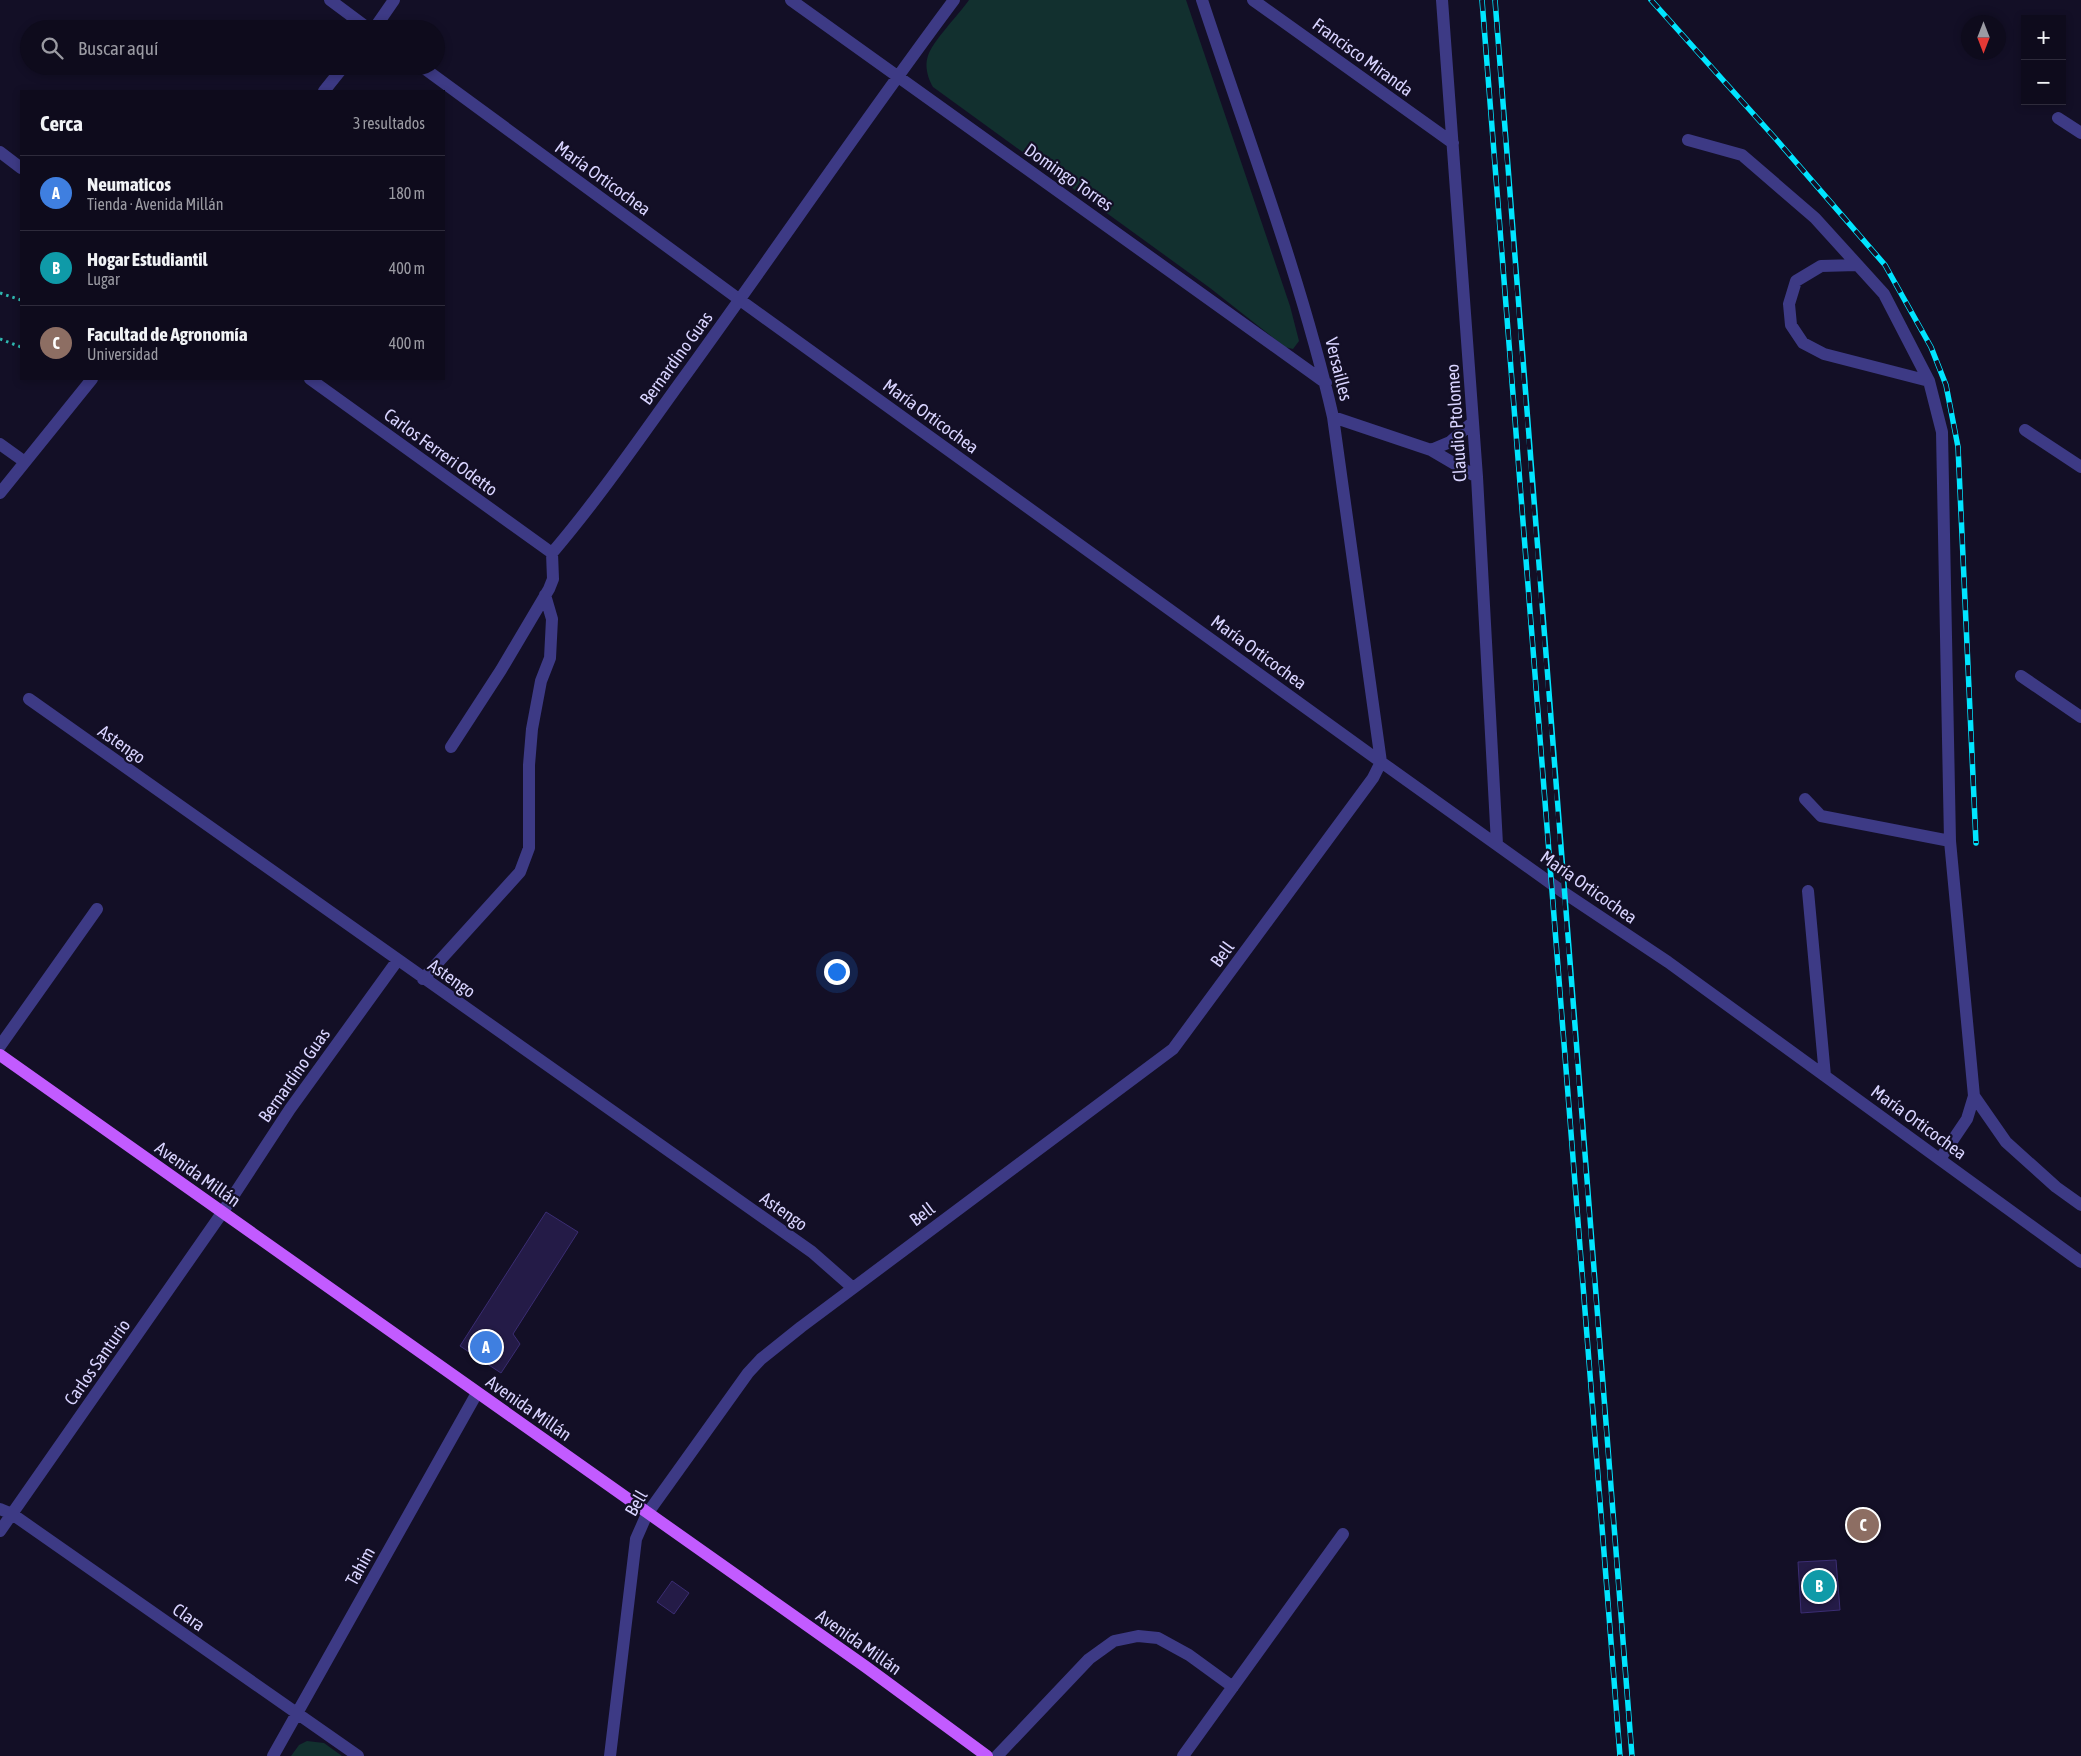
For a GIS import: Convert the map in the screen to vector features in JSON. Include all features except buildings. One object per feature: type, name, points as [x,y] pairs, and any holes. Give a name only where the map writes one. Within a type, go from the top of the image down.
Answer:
[{"type":"main road","name":"Avenida Millán","points":[[0,1055],[866,1667],[987,1756]]},
{"type":"street","points":[[330,0],[358,20]]},
{"type":"street","points":[[380,20],[394,0]]},
{"type":"street","name":"Domingo Torres","points":[[792,0],[1326,383]]},
{"type":"street","name":"Bernardino Guas","points":[[552,553],[582,517],[740,300],[897,77],[954,0]]},
{"type":"street","name":"Versailles","points":[[1202,0],[1310,327],[1326,383],[1333,416],[1381,762]]},
{"type":"street","name":"Francisco Miranda","points":[[1253,0],[1453,142]]},
{"type":"street","name":"Claudio Ptolomeo","points":[[1442,0],[1477,477],[1496,844]]},
{"type":"street","points":[[325,90],[337,75]]},
{"type":"street","name":"María Orticochea","points":[[433,75],[740,300],[1381,762],[1563,892],[1668,962],[2081,1262]]},
{"type":"street","points":[[2058,118],[2081,133]]},
{"type":"street","points":[[1688,140],[1742,155],[1815,218],[1884,294],[1929,381],[1942,432],[1950,841],[1974,1096],[1967,1119],[1940,1159]]},
{"type":"street","points":[[0,152],[20,167]]},
{"type":"street","points":[[1857,265],[1821,266],[1796,281],[1790,304],[1791,325],[1803,343],[1824,354],[1929,381]]},
{"type":"street","points":[[0,493],[91,380]]},
{"type":"street","name":"Carlos Ferreri Odetto","points":[[311,380],[552,553]]},
{"type":"street","points":[[1333,416],[1430,450],[1477,477]]},
{"type":"street","points":[[1430,450],[1450,442],[1473,422]]},
{"type":"street","points":[[2025,430],[2081,467]]},
{"type":"street","points":[[0,444],[25,462]]},
{"type":"street","points":[[451,746],[513,650],[545,595],[552,578],[552,553]]},
{"type":"street","points":[[423,979],[520,872],[529,848],[529,765],[532,729],[542,681],[550,658],[552,619],[545,595]]},
{"type":"street","points":[[2021,676],[2081,717]]},
{"type":"street","name":"Astengo","points":[[29,700],[812,1252],[853,1288]]},
{"type":"street","name":"Bell","points":[[610,1756],[636,1539],[647,1514],[748,1373],[761,1359],[853,1288],[1173,1049],[1373,778],[1381,762]]},
{"type":"street","points":[[1805,799],[1821,816],[1950,841]]},
{"type":"street","points":[[1808,891],[1825,1076]]},
{"type":"street","points":[[0,1046],[97,909]]},
{"type":"street","name":"Bernardino Guas","points":[[222,1213],[290,1109],[397,961]]},
{"type":"street","points":[[1974,1096],[2006,1142],[2056,1187],[2081,1205]]},
{"type":"street","name":"Carlos Santurio","points":[[0,1531],[222,1213]]},
{"type":"street","name":"Tahim","points":[[273,1756],[477,1393]]},
{"type":"street","name":"Clara","points":[[0,1509],[12,1514],[358,1756]]},
{"type":"street","points":[[1183,1756],[1343,1534]]},
{"type":"street","points":[[997,1756],[1089,1659],[1114,1641],[1138,1636],[1158,1638],[1189,1655],[1233,1687]]},
{"type":"path","points":[[0,293],[20,300]]},
{"type":"path","points":[[0,339],[20,347]]},
{"type":"green space","points":[[969,0],[1186,0],[1290,306],[1299,341],[1293,349],[1285,347],[1210,288],[933,87],[927,70],[929,53]]},
{"type":"green space","points":[[307,1741],[324,1743],[342,1756],[291,1756],[299,1745]]},
{"type":"railway","points":[[1482,0],[1620,1756]]},
{"type":"railway","points":[[1495,0],[1632,1756]]},
{"type":"railway","points":[[1651,0],[1775,138],[1885,265],[1931,347],[1946,385],[1958,447],[1976,843]]},
{"type":"place","name":"Neumaticos","points":[[486,1347]]},
{"type":"place","name":"Facultad de Agronomía","points":[[1863,1525]]},
{"type":"place","name":"Hogar Estudiantil","points":[[1819,1586]]}]
